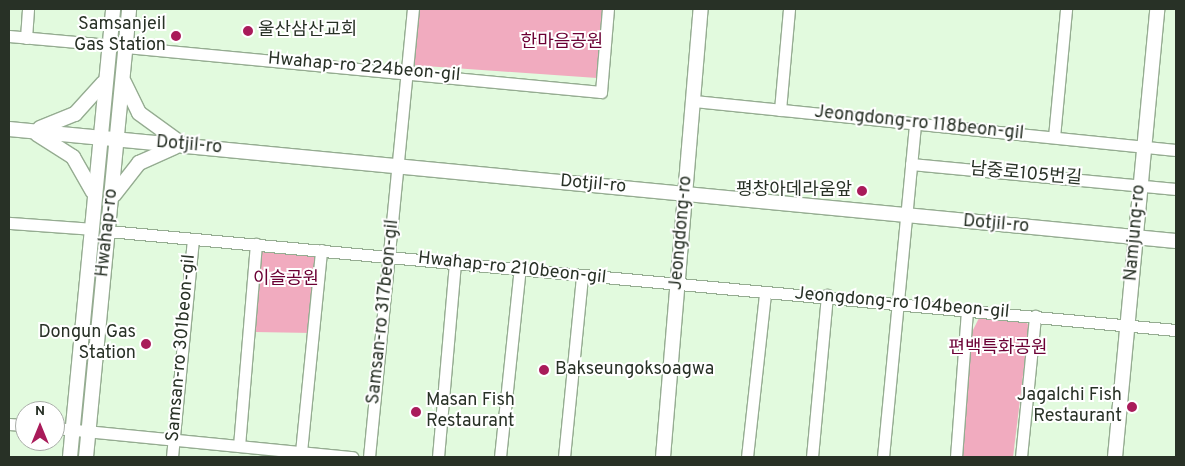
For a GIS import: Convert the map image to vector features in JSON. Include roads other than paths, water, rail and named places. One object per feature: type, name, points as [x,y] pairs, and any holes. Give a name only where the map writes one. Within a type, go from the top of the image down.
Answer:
[{"type":"main road","name":"Hwahap-ro","points":[[70,457],[113,9]]},
{"type":"main road","name":"Hwahap-ro","points":[[86,457],[129,9]]},
{"type":"main road","name":"Jeongdong-ro","points":[[663,457],[701,9]]},
{"type":"main road","name":"Namjung-ro","points":[[1115,457],[1158,9]]},
{"type":"main road","points":[[109,45],[109,55],[116,61],[123,57],[126,47]]},
{"type":"main road","points":[[27,130],[75,114],[98,93],[106,75]]},
{"type":"main road","points":[[123,77],[143,117],[189,146]]},
{"type":"main road","name":"Dotjil-ro","points":[[9,129],[1176,241]]},
{"type":"main road","points":[[27,130],[73,157],[88,176],[95,199]]},
{"type":"main road","points":[[111,201],[139,163],[166,149],[189,146]]},
{"type":"main road","points":[[95,199],[99,185],[105,182],[110,187],[111,201]]},
{"type":"street","points":[[26,38],[28,9]]},
{"type":"street","name":"Samsan-ro 317beon-gil","points":[[369,457],[413,9]]},
{"type":"street","name":"Hwahap-ro 224beon-gil","points":[[126,47],[407,71],[601,92],[608,9]]},
{"type":"street","points":[[780,110],[789,9]]},
{"type":"street","points":[[1054,137],[1066,9]]},
{"type":"street","points":[[9,36],[109,45]]},
{"type":"street","name":"Jeongdong-ro 118beon-gil","points":[[694,101],[1176,150]]},
{"type":"street","points":[[883,457],[915,124]]},
{"type":"street","name":"남중로105번길","points":[[911,164],[1176,189]]},
{"type":"street","points":[[9,223],[92,229]]},
{"type":"street","name":"Hwahap-ro 210beon-gil","points":[[108,231],[520,267],[582,277],[678,286]]},
{"type":"street","name":"Samsan-ro 301beon-gil","points":[[172,457],[192,239]]},
{"type":"street","points":[[239,446],[256,244]]},
{"type":"street","points":[[301,452],[321,250]]},
{"type":"street","points":[[438,457],[455,261]]},
{"type":"street","points":[[500,457],[520,267]]},
{"type":"street","points":[[564,457],[582,277]]},
{"type":"street","name":"Jeongdong-ro 104beon-gil","points":[[678,286],[764,294],[827,295],[1176,330]]},
{"type":"street","points":[[747,457],[764,294]]},
{"type":"street","points":[[812,457],[827,295]]},
{"type":"street","points":[[956,457],[967,310]]},
{"type":"street","points":[[1020,457],[1035,316]]},
{"type":"street","points":[[65,429],[353,457]]},
{"type":"place","name":"울산삼산교회","points":[[248,31]]},
{"type":"place","name":"Samsanjeil Gas Station","points":[[176,36]]},
{"type":"place","name":"평창아데라움앞","points":[[862,191]]},
{"type":"place","name":"Dongun Gas Station","points":[[146,344]]},
{"type":"place","name":"Bakseungoksoagwa","points":[[544,370]]},
{"type":"place","name":"Jagalchi Fish Restaurant","points":[[1132,407]]},
{"type":"place","name":"Masan Fish Restaurant","points":[[416,412]]},
{"type":"park label","name":"한마음공원","points":[[562,43]]},
{"type":"park label","name":"이슬공원","points":[[286,280]]},
{"type":"park label","name":"편백특화공원","points":[[998,349]]}]
